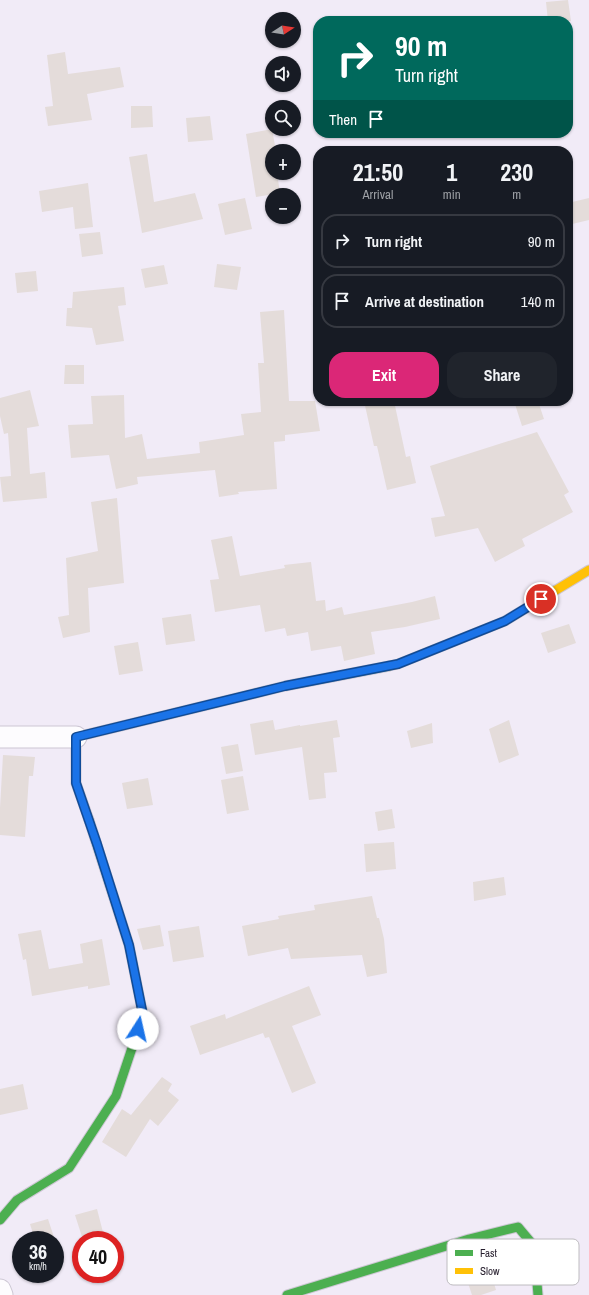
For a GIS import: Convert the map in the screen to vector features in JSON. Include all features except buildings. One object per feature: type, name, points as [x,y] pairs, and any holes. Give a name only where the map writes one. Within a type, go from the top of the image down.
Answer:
[{"type":"street","points":[[0,737],[76,737],[285,686],[398,664],[505,621],[589,570]]},
{"type":"street","points":[[0,1220],[17,1200],[69,1168],[116,1096],[143,1015],[129,945],[76,783],[76,737]]},
{"type":"street","points":[[469,1239],[518,1228],[528,1239]]},
{"type":"street","points":[[287,1295],[447,1246]]},
{"type":"street","points":[[537,1285],[538,1295]]},
{"type":"street","points":[[0,1290],[2,1295]]},
{"type":"traffic: fast","points":[[150,719],[285,686],[389,666]]},
{"type":"traffic: fast","points":[[0,1220],[17,1200],[69,1168],[116,1096],[143,1015],[129,945],[89,820]]},
{"type":"traffic: fast","points":[[469,1239],[518,1227],[528,1239]]},
{"type":"traffic: fast","points":[[287,1295],[447,1246]]},
{"type":"traffic: fast","points":[[537,1285],[538,1295]]},
{"type":"traffic: slow","points":[[389,666],[398,664],[505,621],[589,570]]},
{"type":"traffic: slow","points":[[89,820],[76,783],[76,737],[150,719]]},
{"type":"route","points":[[138,1029],[143,1015],[129,945],[76,783],[76,737],[285,686],[398,664],[505,621],[541,599]]}]
